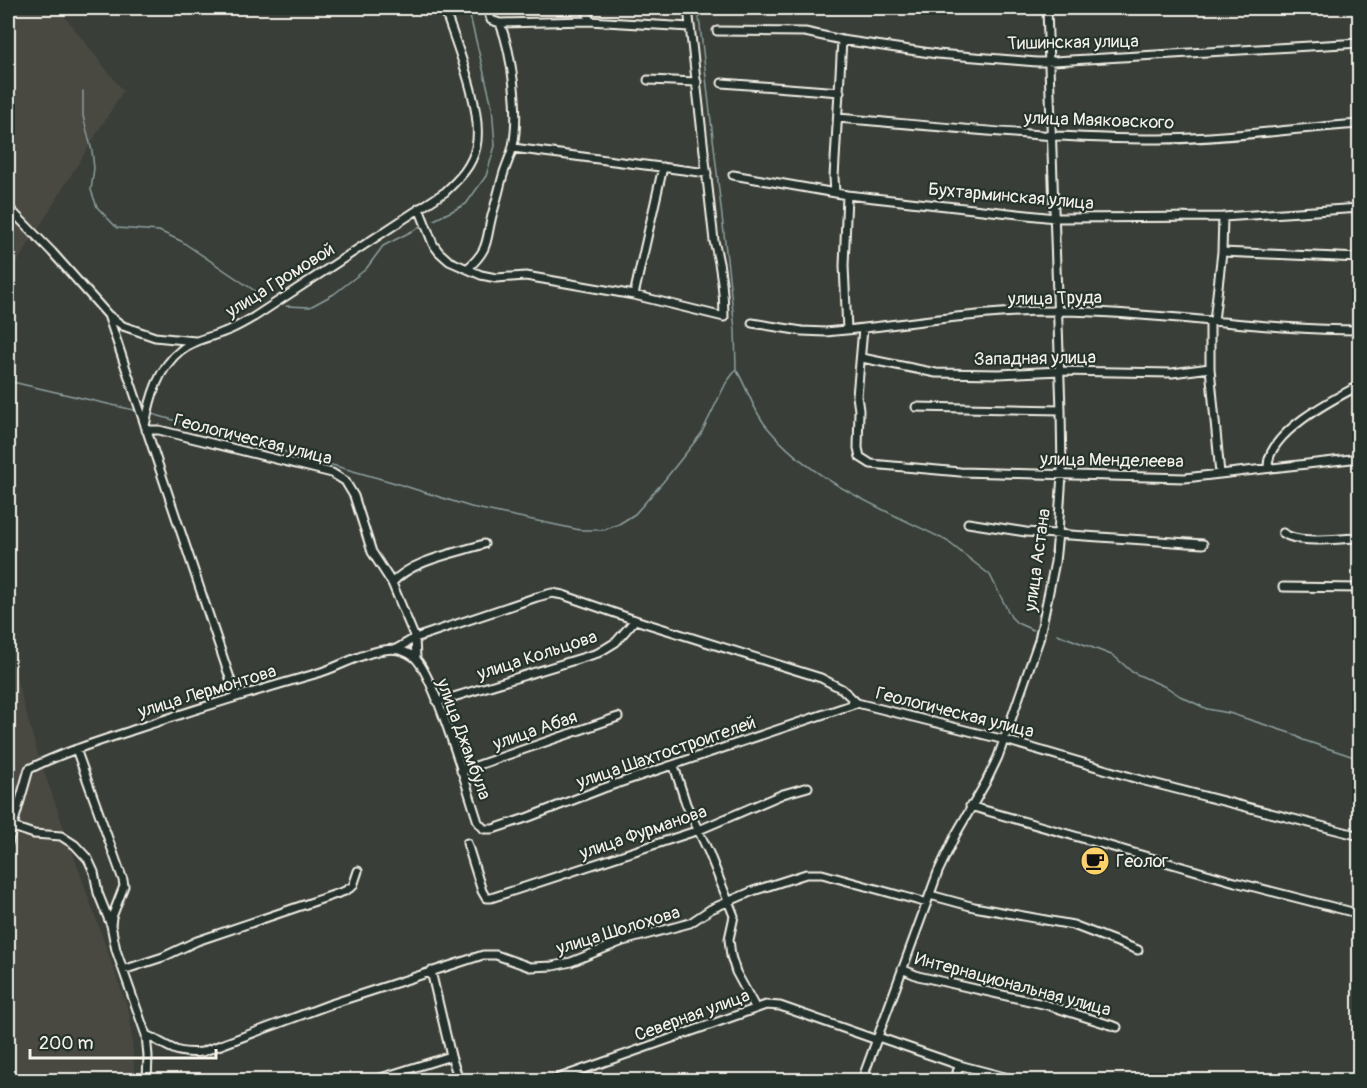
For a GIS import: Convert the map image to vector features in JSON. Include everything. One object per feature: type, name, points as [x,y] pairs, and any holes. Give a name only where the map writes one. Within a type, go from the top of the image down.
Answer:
[{"type":"street","name":"улица Громовой","points":[[146,428],[152,394],[165,367],[181,349],[195,341],[228,331],[254,317],[445,192],[461,177],[476,148],[477,136],[464,65],[444,8]]},
{"type":"street","points":[[487,8],[491,20],[500,22],[589,21],[690,27]]},
{"type":"street","points":[[587,8],[589,21]]},
{"type":"street","points":[[419,208],[433,244],[439,252],[449,261],[467,269],[496,278],[526,276],[634,295],[724,317],[722,267],[714,241],[688,8]]},
{"type":"street","name":"улица Астана","points":[[862,1080],[930,895],[956,834],[989,776],[1005,740],[1041,633],[1055,562],[1062,474],[1047,8]]},
{"type":"street","points":[[467,269],[483,254],[492,215],[513,148],[514,91],[505,34],[500,22]]},
{"type":"street","name":"Тишинская улица","points":[[717,31],[805,32],[938,54],[1048,61],[1359,43]]},
{"type":"street","points":[[835,193],[834,177],[843,40]]},
{"type":"street","points":[[648,80],[697,82]]},
{"type":"street","points":[[722,83],[840,92]]},
{"type":"street","name":"улица Маяковского","points":[[838,118],[1052,136],[1161,139],[1359,124]]},
{"type":"street","points":[[513,148],[707,173]]},
{"type":"street","points":[[634,295],[663,167]]},
{"type":"street","name":"Бухтарминская улица","points":[[733,175],[847,195],[1055,218],[1223,217],[1359,208]]},
{"type":"street","points":[[847,195],[844,266],[847,330]]},
{"type":"street","points":[[8,207],[108,315],[123,326],[173,340],[195,341]]},
{"type":"street","points":[[1220,474],[1210,368],[1212,321],[1222,252],[1223,217]]},
{"type":"street","points":[[1222,252],[1359,258]]},
{"type":"street","name":"улица Труда","points":[[752,323],[802,331],[847,330],[981,315],[1057,310],[1118,312],[1308,329],[1359,330]]},
{"type":"street","points":[[108,315],[236,696]]},
{"type":"street","points":[[862,358],[863,329]]},
{"type":"street","name":"Западная улица","points":[[862,358],[936,373],[999,374],[1060,371],[1172,373],[1210,368]]},
{"type":"street","name":"улица Менделеева","points":[[862,358],[857,396],[858,448],[860,457],[880,465],[960,472],[1185,478],[1359,458]]},
{"type":"street","points":[[1268,467],[1271,451],[1282,437],[1329,401],[1359,385]]},
{"type":"street","points":[[916,407],[1061,410]]},
{"type":"street","name":"Геологическая улица","points":[[146,428],[332,473],[345,481],[354,496],[372,552],[392,582]]},
{"type":"street","points":[[968,523],[1026,532],[1203,543]]},
{"type":"street","points":[[1283,533],[1289,537],[1308,539],[1359,538]]},
{"type":"street","points":[[392,582],[405,571],[424,563],[484,544]]},
{"type":"street","name":"улица Джамбула","points":[[392,582],[415,638],[416,658],[437,702],[478,822],[484,829]]},
{"type":"street","points":[[1283,587],[1359,588]]},
{"type":"street","name":"Геологическая улица","points":[[552,594],[563,595],[821,678],[842,689],[857,703],[1005,740],[1141,780],[1359,836]]},
{"type":"street","name":"улица Лермонтова","points":[[13,827],[29,769],[76,749],[236,696],[329,670],[382,650],[396,649],[415,638],[552,594]]},
{"type":"street","name":"улица Кольцова","points":[[437,702],[598,653],[616,642],[635,620]]},
{"type":"street","points":[[396,649],[416,658]]},
{"type":"street","name":"улица Шахтостроителей","points":[[484,829],[493,829],[529,817],[604,788],[857,703]]},
{"type":"street","name":"улица Абая","points":[[461,771],[618,717]]},
{"type":"street","points":[[76,749],[123,880],[124,886],[111,925]]},
{"type":"street","points":[[674,766],[686,804],[715,867],[734,916],[729,939],[731,956],[736,972],[755,1007]]},
{"type":"street","name":"улица Фурманова","points":[[466,843],[486,898],[505,894],[699,830],[783,794],[808,787]]},
{"type":"street","points":[[970,806],[1235,882],[1359,914]]},
{"type":"street","points":[[8,843],[13,827],[34,834],[61,836],[75,845],[88,859],[111,925],[116,950],[138,1017],[146,1035],[147,1080]]},
{"type":"street","points":[[123,970],[163,957],[197,940],[345,891],[353,886],[358,871]]},
{"type":"street","name":"улица Шолохова","points":[[146,1035],[174,1051],[202,1052],[331,1004],[490,954],[530,967],[571,962],[623,941],[690,923],[711,909],[753,891],[811,873],[927,903]]},
{"type":"street","points":[[930,895],[974,907],[1073,925],[1138,950]]},
{"type":"street","name":"Интернациональная улица","points":[[902,969],[918,976],[1047,1005],[1117,1027]]},
{"type":"street","points":[[431,971],[459,1080]]},
{"type":"street","name":"Северная улица","points":[[553,1080],[569,1078],[755,1007],[766,1005],[780,1006],[958,1065],[1016,1080]]},
{"type":"street","points":[[374,1080],[451,1056]]},
{"type":"street","points":[[955,1080],[958,1065]]},
{"type":"shaded area","points":[[8,8],[58,8],[123,91],[8,277]]},
{"type":"shaded area","points":[[8,650],[38,755],[130,1015],[135,1080],[8,1080]]},
{"type":"waterway","points":[[434,220],[466,204],[486,176],[495,146],[492,106],[468,8]]},
{"type":"waterway","points":[[152,414],[392,482],[471,507],[580,530],[604,530],[635,514],[701,434],[726,383],[736,370],[735,329],[698,8]]},
{"type":"waterway","points":[[83,91],[83,116],[94,168],[91,190],[97,207],[117,228],[159,231],[181,241],[261,295]]},
{"type":"waterway","points":[[286,306],[310,307],[334,294],[366,269],[383,246],[422,226]]},
{"type":"waterway","points":[[737,371],[762,421],[785,447],[806,464],[851,493],[947,541],[990,575],[1011,617],[1017,623],[1033,630]]},
{"type":"waterway","points":[[8,381],[138,411]]},
{"type":"waterway","points":[[1057,634],[1114,656],[1132,672],[1207,709],[1229,713],[1360,759]]},
{"type":"place","name":"Геолог","points":[[1095,861]]}]
